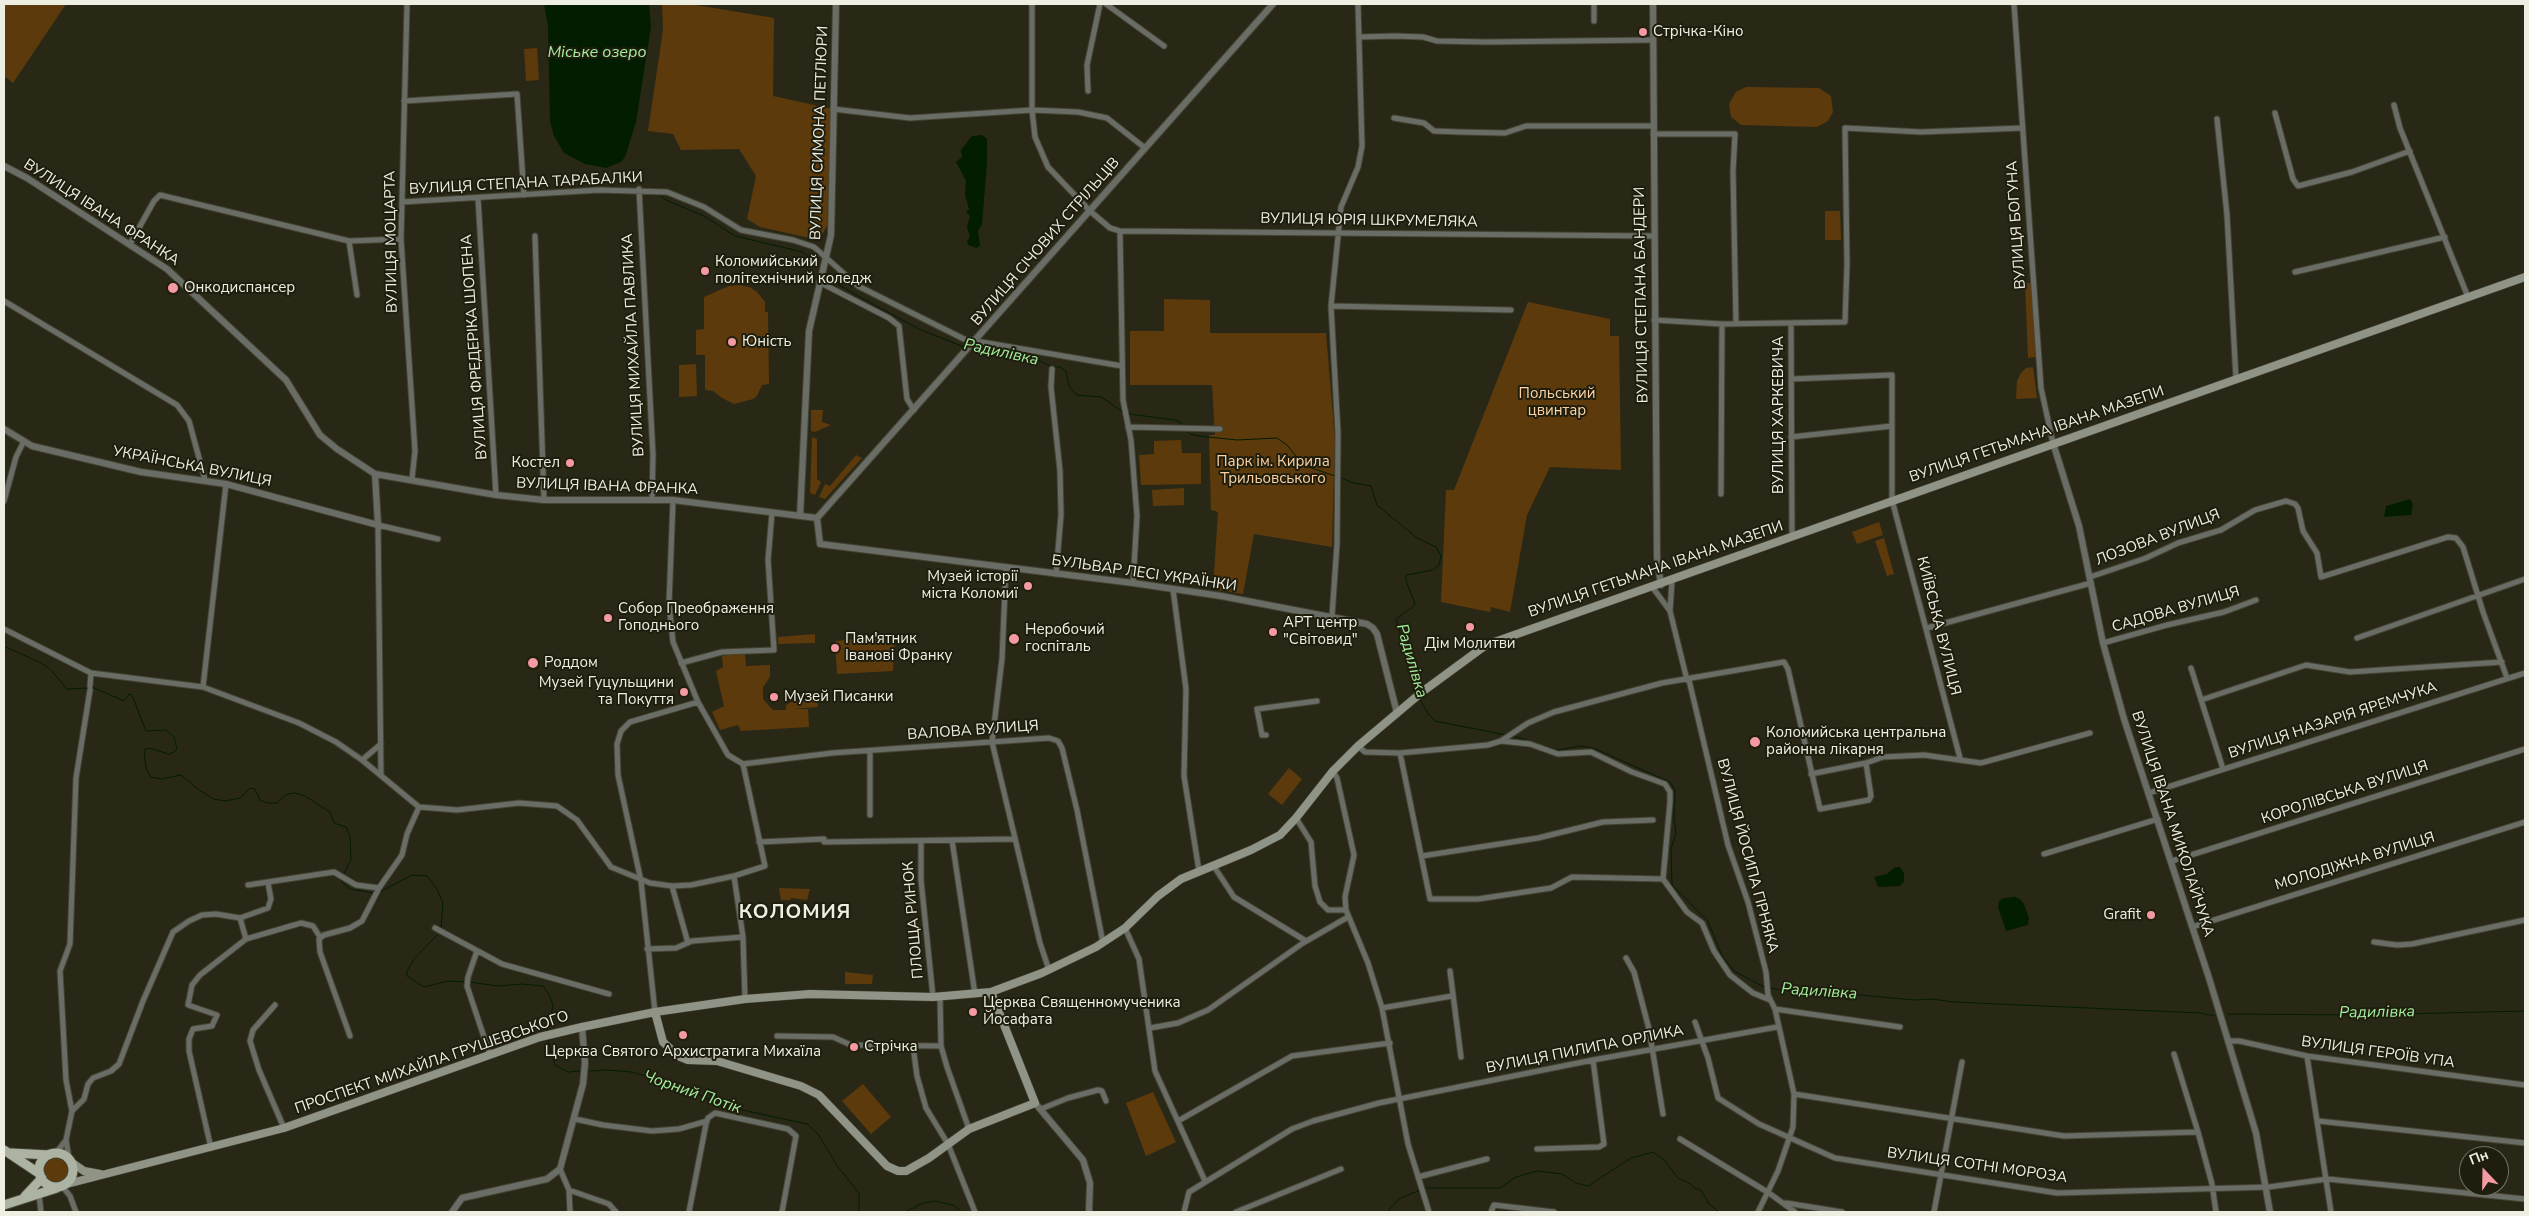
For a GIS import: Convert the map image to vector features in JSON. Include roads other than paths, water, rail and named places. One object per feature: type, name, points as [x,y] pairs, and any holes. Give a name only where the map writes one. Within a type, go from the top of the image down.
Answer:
[{"type":"main road","name":"ВУЛИЦЯ ГЕТЬМАНА ІВАНА МАЗЕПИ","points":[[798,995],[937,997],[976,995],[991,992],[1049,970],[1104,943],[1124,928],[1166,889],[1198,871],[1268,842],[1283,833],[1333,771],[1358,746],[1414,698],[1486,645],[1672,581],[1892,500],[2525,277]]},
{"type":"main road","points":[[655,1012],[659,1031],[667,1048],[678,1056],[688,1060],[717,1061],[801,1086],[819,1095],[876,1156],[887,1166],[898,1171],[914,1168],[969,1129],[1038,1106],[991,992]]},
{"type":"main road","name":"ПРОСПЕКТ МИХАЙЛА ГРУШЕВСЬКОГО","points":[[4,1205],[62,1186],[284,1128],[555,1033],[655,1012],[798,995]]},
{"type":"main road","points":[[7,1151],[53,1154],[70,1160],[72,1177],[62,1186],[50,1186],[41,1176],[7,1151]]},
{"type":"main road","points":[[41,1176],[41,1163],[53,1154]]},
{"type":"main road","name":"ПРОСПЕКТ МИХАЙЛА ГРУШЕВСЬКОГО","points":[[70,1160],[92,1174],[110,1174]]},
{"type":"main road","name":"ПРОСПЕКТ МИХАЙЛА ГРУШЕВСЬКОГО","points":[[19,1200],[32,1190],[41,1176]]},
{"type":"street","name":"ВУЛИЦЯ МОЦАРТА","points":[[407,4],[402,239],[415,451],[412,479]]},
{"type":"street","name":"ВУЛИЦЯ СИМОНА ПЕТЛЮРИ","points":[[819,282],[826,264],[831,235],[836,4]]},
{"type":"street","name":"ВУЛИЦЯ ЮРІЯ ШКРУМЕЛЯКА","points":[[1032,4],[1032,110],[1035,137],[1048,167],[1090,211],[1110,228],[1120,231],[1654,236]]},
{"type":"street","points":[[1088,91],[1088,65],[1100,4]]},
{"type":"street","points":[[1106,4],[1164,46]]},
{"type":"street","name":"ВУЛИЦЯ СІЧОВИХ СТРІЛЬЦІВ","points":[[817,518],[1273,4]]},
{"type":"street","points":[[1332,616],[1336,544],[1338,433],[1331,306],[1341,208],[1358,167],[1362,146],[1358,4]]},
{"type":"street","points":[[1594,4],[1594,21]]},
{"type":"street","name":"ВУЛИЦЯ СТЕПАНА БАНДЕРИ","points":[[1652,4],[1657,586]]},
{"type":"street","name":"ВУЛИЦЯ БОГУНА","points":[[2014,4],[2041,388],[2053,444]]},
{"type":"street","points":[[1359,37],[1423,37],[1437,42],[1652,40]]},
{"type":"street","points":[[404,101],[517,94],[524,195]]},
{"type":"street","points":[[2394,105],[2400,128],[2468,297]]},
{"type":"street","points":[[833,109],[910,118],[1032,110],[1078,112],[1108,118],[1145,148]]},
{"type":"street","points":[[2275,113],[2293,179],[2298,186],[2352,172],[2410,151]]},
{"type":"street","points":[[1394,118],[1424,124],[1434,131],[1460,132],[1505,133],[1526,126],[1652,126]]},
{"type":"street","points":[[2216,119],[2227,215],[2236,379]]},
{"type":"street","points":[[1654,320],[1722,324],[1844,322],[1848,264],[1845,128],[1921,132],[2023,128]]},
{"type":"street","points":[[1653,134],[1735,134],[1733,171],[1736,323]]},
{"type":"street","name":"ВУЛИЦЯ ІВАНА ФРАНКА","points":[[4,166],[27,178],[167,269],[264,358],[289,384],[312,425],[325,440],[375,474],[496,495],[544,500],[673,500],[817,518]]},
{"type":"street","name":"ВУЛИЦЯ СТЕПАНА ТАРАБАЛКИ","points":[[402,202],[639,189],[667,192],[704,207],[741,230],[804,243],[818,248],[827,256]]},
{"type":"street","name":"ВУЛИЦЯ МИХАЙЛА ПАВЛИКА","points":[[639,189],[653,455],[652,499]]},
{"type":"street","points":[[130,244],[154,201],[160,195],[349,241],[402,239]]},
{"type":"street","name":"ВУЛИЦЯ ФРЕДЕРІКА ШОПЕНА","points":[[478,198],[496,495]]},
{"type":"street","points":[[1120,231],[1122,366],[1125,413],[1137,516],[1133,583]]},
{"type":"street","points":[[535,236],[544,500]]},
{"type":"street","points":[[2295,272],[2445,237]]},
{"type":"street","points":[[349,241],[358,295]]},
{"type":"street","points":[[827,256],[858,286],[971,345],[1122,366]]},
{"type":"street","points":[[800,516],[809,331],[819,282],[889,318],[899,326],[907,399],[914,410]]},
{"type":"street","points":[[4,301],[177,405],[189,421],[206,480]]},
{"type":"street","points":[[1331,306],[1511,310]]},
{"type":"street","name":"ВУЛИЦЯ ХАРКЕВИЧА","points":[[1791,323],[1792,538]]},
{"type":"street","points":[[1721,494],[1722,324]]},
{"type":"street","points":[[1052,362],[1053,355]]},
{"type":"street","points":[[1052,369],[1051,387],[1060,463],[1061,515],[1056,574]]},
{"type":"street","name":"КИЇВСЬКА ВУЛИЦЯ","points":[[1791,379],[1892,375],[1892,500],[1960,758]]},
{"type":"street","points":[[1792,437],[1892,426]]},
{"type":"street","points":[[1128,427],[1220,429]]},
{"type":"street","name":"УКРАЇНСЬКА ВУЛИЦЯ","points":[[4,429],[23,443],[141,472],[226,484],[378,525]]},
{"type":"street","points":[[4,501],[16,458],[23,443]]},
{"type":"street","name":"ВУЛИЦЯ ІВАНА МИКОЛАЙЧУКА","points":[[2053,444],[2079,526],[2103,643],[2124,719],[2172,861],[2256,1133],[2270,1212]]},
{"type":"street","points":[[375,474],[378,525],[380,776]]},
{"type":"street","points":[[203,687],[226,484]]},
{"type":"street","points":[[4,629],[91,672],[203,687],[299,723],[336,742],[362,760],[419,807],[457,810],[519,803],[556,805],[577,820],[610,866],[641,881],[672,886],[706,883],[765,866],[743,764],[728,755],[698,702],[673,642],[669,612],[673,500]]},
{"type":"street","name":"ЛОЗОВА ВУЛИЦЯ","points":[[1927,628],[2090,580],[2178,543],[2220,530],[2262,507],[2290,501],[2298,508],[2303,531],[2317,553],[2321,577],[2448,537],[2456,538],[2463,547],[2479,597]]},
{"type":"street","points":[[681,663],[722,652],[774,650],[768,560],[772,513]]},
{"type":"street","name":"БУЛЬВАР ЛЕСІ УКРАЇНКИ","points":[[817,518],[820,544],[1133,583],[1332,616],[1366,624],[1375,630],[1397,713]]},
{"type":"street","points":[[378,525],[438,539]]},
{"type":"street","points":[[1006,567],[1002,659],[992,742],[1049,970]]},
{"type":"street","points":[[2357,638],[2479,597],[2525,579]]},
{"type":"street","points":[[1670,611],[1672,581]]},
{"type":"street","points":[[1657,586],[1670,611]]},
{"type":"street","points":[[1173,589],[1186,689],[1184,782],[1198,871]]},
{"type":"street","points":[[2479,597],[2507,678]]},
{"type":"street","name":"САДОВА ВУЛИЦЯ","points":[[2103,643],[2224,612],[2256,600]]},
{"type":"street","name":"ВУЛИЦЯ ЙОСИПА ГІРНЯКА","points":[[1670,611],[1728,845],[1751,914],[1766,972],[1767,990],[1775,1009]]},
{"type":"street","points":[[2201,700],[2306,665],[2350,672],[2502,662]]},
{"type":"street","points":[[1501,741],[1512,733],[1554,712],[1641,688],[1786,663],[1820,809],[1869,800],[1871,796],[1866,763]]},
{"type":"street","points":[[2191,668],[2223,769]]},
{"type":"street","points":[[70,1160],[66,1140],[72,1110],[66,1083],[60,971],[70,944],[76,778],[91,672]]},
{"type":"street","name":"ВУЛИЦЯ НАЗАРІЯ ЯРЕМЧУКА","points":[[2149,793],[2525,673]]},
{"type":"street","points":[[1266,735],[1262,735],[1257,709],[1316,700]]},
{"type":"street","points":[[655,1012],[641,881],[618,775],[617,749],[624,726],[632,721],[698,702]]},
{"type":"street","points":[[1812,774],[1866,763],[1882,757],[1909,754],[1960,758],[1971,762],[1992,761],[2090,733]]},
{"type":"street","name":"ВАЛОВА ВУЛИЦЯ","points":[[743,764],[832,753],[870,752],[1049,738],[1058,741],[1062,748],[1104,943]]},
{"type":"street","points":[[1358,746],[1366,752],[1400,753],[1501,741],[1530,744],[1558,754],[1591,752],[1632,772],[1665,784],[1670,792],[1670,802],[1663,879],[1686,912],[1702,923],[1714,951],[1730,974],[1754,993],[1770,1000]]},
{"type":"street","points":[[362,760],[381,744]]},
{"type":"street","name":"КОРОЛІВСЬКА ВУЛИЦЯ","points":[[2172,861],[2525,748]]},
{"type":"street","points":[[870,752],[870,815]]},
{"type":"street","points":[[1400,753],[1430,899],[1478,899],[1551,888],[1572,877],[1663,879]]},
{"type":"street","points":[[1333,771],[1337,778],[1354,855],[1345,897],[1346,910],[1368,963],[1382,1008],[1390,1043],[1398,1100],[1429,1212]]},
{"type":"street","points":[[320,937],[350,928],[362,920],[377,891],[402,855],[407,834],[419,807]]},
{"type":"street","points":[[1296,818],[1311,842],[1315,886],[1320,902],[1328,910],[1346,910]]},
{"type":"street","points":[[2044,854],[2158,819]]},
{"type":"street","points":[[1422,856],[1538,838],[1603,822],[1653,820]]},
{"type":"street","name":"МОЛОДІЖНА ВУЛИЦЯ","points":[[2192,927],[2525,822]]},
{"type":"street","points":[[759,842],[1015,839]]},
{"type":"street","points":[[952,840],[976,995]]},
{"type":"street","name":"ПЛОЩА РИНОК","points":[[921,841],[921,880],[937,997],[941,1046],[946,1067],[969,1129]]},
{"type":"street","points":[[1213,865],[1234,897],[1306,941]]},
{"type":"street","points":[[248,885],[332,872],[356,885],[377,891]]},
{"type":"street","points":[[734,876],[743,937],[745,1000]]},
{"type":"street","points":[[72,1110],[84,1099],[88,1084],[93,1078],[111,1071],[119,1064],[145,995],[173,932],[189,920],[202,915],[216,914],[240,918],[268,908],[271,899],[268,883]]},
{"type":"street","points":[[672,886],[688,943]]},
{"type":"street","points":[[1150,1028],[1178,1023],[1208,1010],[1306,941],[1348,917]]},
{"type":"street","points":[[240,918],[246,939]]},
{"type":"street","points":[[2374,942],[2397,945],[2412,944],[2525,920]]},
{"type":"street","points":[[212,1148],[189,1051],[189,1039],[193,1029],[212,1026],[217,1015],[188,1004],[192,985],[200,975],[246,939],[301,923],[313,926],[320,937],[320,952],[350,1036]]},
{"type":"street","points":[[436,928],[514,968],[609,994]]},
{"type":"street","points":[[1124,928],[1139,959],[1155,1071],[1205,1181]]},
{"type":"street","points":[[647,949],[676,948],[688,943],[743,937]]},
{"type":"street","points":[[477,950],[467,986],[490,1055]]},
{"type":"street","points":[[1626,958],[1636,979],[1652,1049],[1663,1114]]},
{"type":"street","points":[[1450,971],[1461,1057]]},
{"type":"street","points":[[1382,1008],[1452,996]]},
{"type":"street","points":[[275,1004],[253,1030],[250,1041],[259,1070],[284,1128]]},
{"type":"street","points":[[1758,1212],[1768,1192],[1794,1122],[1794,1094],[1777,1027],[1775,1009],[1900,1027]]},
{"type":"street","name":"ВУЛИЦЯ СОТНІ МОРОЗА","points":[[1694,1022],[1702,1040],[1717,1097],[1759,1124],[1835,1158],[2057,1193],[2266,1186],[2327,1179],[2525,1198]]},
{"type":"street","points":[[452,1212],[454,1206],[462,1198],[548,1179],[560,1169],[575,1119],[584,1077],[582,1027]]},
{"type":"street","name":"ВУЛИЦЯ ПИЛИПА ОРЛИКА","points":[[1184,1212],[1189,1192],[1297,1127],[1372,1104],[1594,1060],[1777,1027]]},
{"type":"street","points":[[777,1036],[832,1037],[851,1045],[941,1046]]},
{"type":"street","name":"ВУЛИЦЯ ГЕРОЇВ УПА","points":[[2228,1042],[2239,1041],[2307,1056],[2525,1086]]},
{"type":"street","points":[[1178,1121],[1292,1056],[1390,1043]]},
{"type":"street","points":[[913,1046],[917,1076],[926,1108],[948,1144],[975,1212]]},
{"type":"street","points":[[2174,1054],[2198,1132],[2212,1187],[2216,1212]]},
{"type":"street","points":[[2307,1056],[2331,1212]]},
{"type":"street","points":[[1537,1149],[1602,1146],[1605,1138],[1594,1060]]},
{"type":"street","points":[[1934,1212],[1962,1062]]},
{"type":"street","points":[[1089,1212],[1090,1183],[1083,1160],[1038,1106],[1098,1090],[1102,1092],[1106,1101]]},
{"type":"street","points":[[1794,1094],[1950,1120],[2064,1136],[2198,1132]]},
{"type":"street","points":[[575,1119],[603,1125],[652,1131],[679,1129],[707,1121],[715,1113],[788,1129],[796,1136],[782,1212]]},
{"type":"street","points":[[689,1212],[707,1121]]},
{"type":"street","points":[[2318,1121],[2525,1143]]},
{"type":"street","points":[[1680,1139],[1768,1192],[1795,1212]]},
{"type":"street","points":[[53,1154],[66,1140]]},
{"type":"street","points":[[1418,1177],[1487,1159]]},
{"type":"street","points":[[560,1169],[569,1190],[570,1212]]},
{"type":"street","points":[[1236,1212],[1342,1169]]},
{"type":"street","points":[[62,1186],[70,1196],[76,1212]]},
{"type":"street","points":[[569,1190],[609,1204],[616,1212]]},
{"type":"street","points":[[39,1194],[42,1212]]},
{"type":"street","points":[[1784,1203],[1842,1212]]},
{"type":"street","points":[[1491,1212],[1494,1205],[1554,1212]]},
{"type":"water","name":"Міське озеро","points":[[544,4],[649,4],[651,27],[636,122],[625,157],[621,162],[606,168],[585,164],[564,153],[554,136],[550,121],[548,26]]},
{"type":"water","points":[[982,135],[987,139],[987,163],[982,224],[978,231],[980,246],[976,248],[968,245],[967,242],[970,236],[967,227],[970,216],[966,212],[969,209],[965,195],[966,181],[956,162],[962,157],[961,150],[972,136]]},
{"type":"water","points":[[2410,499],[2413,504],[2411,515],[2384,517],[2386,506]]},
{"type":"water","points":[[1895,867],[1900,867],[1904,873],[1904,881],[1900,886],[1878,887],[1874,877],[1887,874]]},
{"type":"water","points":[[2015,897],[2024,904],[2029,918],[2028,925],[2006,931],[1998,907],[1999,901],[2004,898]]},
{"type":"waterway","name":"Радилівка","points":[[660,195],[666,200],[704,216],[735,236],[803,252],[821,268]]},
{"type":"waterway","name":"Радилівка","points":[[825,272],[839,285],[880,308],[919,329],[964,347]]},
{"type":"waterway","name":"Радилівка","points":[[973,348],[1032,357],[1052,367],[1060,367],[1066,371],[1069,386],[1077,395],[1101,397],[1123,412]]},
{"type":"waterway","name":"Радилівка","points":[[1129,414],[1175,420],[1185,425]]},
{"type":"waterway","name":"Радилівка","points":[[1186,429],[1190,434],[1199,436],[1237,440],[1277,438],[1287,445],[1303,465],[1335,476]]},
{"type":"waterway","name":"Радилівка","points":[[1339,477],[1354,483],[1371,486],[1377,505],[1417,538],[1436,547],[1441,556],[1439,565],[1433,570],[1406,575],[1406,581],[1415,603],[1413,607],[1396,619],[1417,692]]},
{"type":"waterway","name":"Чорний Потік","points":[[4,646],[50,669],[67,689],[88,688]]},
{"type":"waterway","name":"Чорний Потік","points":[[92,687],[124,701],[129,694],[132,695],[146,731],[166,730],[174,737],[177,749],[174,752],[169,754],[149,748],[144,750],[146,768],[151,777],[161,779],[181,775],[199,790],[214,799],[225,801],[240,798],[250,788],[255,789],[260,800],[267,803],[277,803],[287,794],[295,793],[305,796],[330,812],[334,823],[346,827],[350,836],[351,860],[343,875]]},
{"type":"waterway","name":"Радилівка","points":[[1419,698],[1435,721],[1506,735]]},
{"type":"waterway","name":"Радилівка","points":[[1513,736],[1557,750],[1581,746],[1593,748],[1670,782],[1675,790],[1674,818],[1676,833],[1671,849],[1672,885],[1708,921],[1722,956],[1734,971],[1766,988]]},
{"type":"waterway","name":"Чорний Потік","points":[[378,893],[412,875],[427,876],[437,889],[443,903],[441,928]]},
{"type":"waterway","name":"Чорний Потік","points":[[342,878],[342,882],[350,889],[374,893]]},
{"type":"waterway","name":"Чорний Потік","points":[[437,935],[414,959],[407,971],[407,976],[424,987],[448,981],[465,982]]},
{"type":"waterway","name":"Чорний Потік","points":[[469,982],[498,986],[522,984],[543,986],[550,996],[553,1006],[547,1031]]},
{"type":"waterway","name":"Радилівка","points":[[1770,988],[1822,996],[1849,994],[1915,1000],[1932,999],[1954,1002],[2200,1013],[2215,1016]]},
{"type":"waterway","name":"Радилівка","points":[[2228,1014],[2361,1015],[2525,1011]]},
{"type":"waterway","name":"Чорний Потік","points":[[547,1037],[555,1065],[568,1072],[580,1071]]},
{"type":"waterway","name":"Чорний Потік","points":[[590,1071],[632,1072],[672,1084],[728,1107],[807,1124],[818,1134],[838,1167],[859,1193],[859,1212]]},
{"type":"waterway","name":"Чорний Потік","points":[[1426,1188],[1500,1188],[1516,1177],[1537,1171],[1562,1174],[1576,1183],[1588,1186],[1631,1158],[1653,1152],[1665,1161],[1678,1178],[1701,1190],[1709,1204],[1719,1212]]},
{"type":"waterway","name":"Чорний Потік","points":[[1387,1212],[1399,1199],[1420,1190]]},
{"type":"waterway","name":"Чорний Потік","points":[[905,1212],[923,1203],[935,1201],[953,1205],[962,1212]]},
{"type":"place","name":"Стрічка-Кіно","points":[[1643,32]]},
{"type":"place","name":"Коломийський політехнічний коледж","points":[[705,271]]},
{"type":"place","name":"Онкодиспансер","points":[[173,288]]},
{"type":"place","name":"Юність","points":[[732,342]]},
{"type":"place","name":"Костел","points":[[570,463]]},
{"type":"place","name":"Музей історії міста Коломиї","points":[[1028,586]]},
{"type":"place","name":"Собор Преображення Гоподнього","points":[[608,618]]},
{"type":"place","name":"Дім Молитви","points":[[1470,627]]},
{"type":"place","name":"АРТ центр \"Світовид\"","points":[[1273,632]]},
{"type":"place","name":"Неробочий госпіталь","points":[[1014,639]]},
{"type":"place","name":"Пам'ятник Іванові Франку","points":[[835,648]]},
{"type":"place","name":"Роддом","points":[[533,663]]},
{"type":"place","name":"Музей Гуцульщини та Покуття","points":[[684,692]]},
{"type":"place","name":"Музей Писанки","points":[[774,697]]},
{"type":"place","name":"Коломийська центральна районна лікарня","points":[[1755,742]]},
{"type":"place","name":"Grafit","points":[[2151,915]]},
{"type":"place","name":"Церква Священномученика Йосафата","points":[[973,1012]]},
{"type":"place","name":"Церква Святого Архистратига Михаїла","points":[[683,1035]]},
{"type":"place","name":"Стрічка","points":[[854,1047]]},
{"type":"district","name":"КОЛОМИЯ","points":[[795,913]]},
{"type":"park label","name":"Польський цвинтар","points":[[1557,402]]},
{"type":"park label","name":"Парк ім. Кирила Трильовського","points":[[1273,470]]}]
